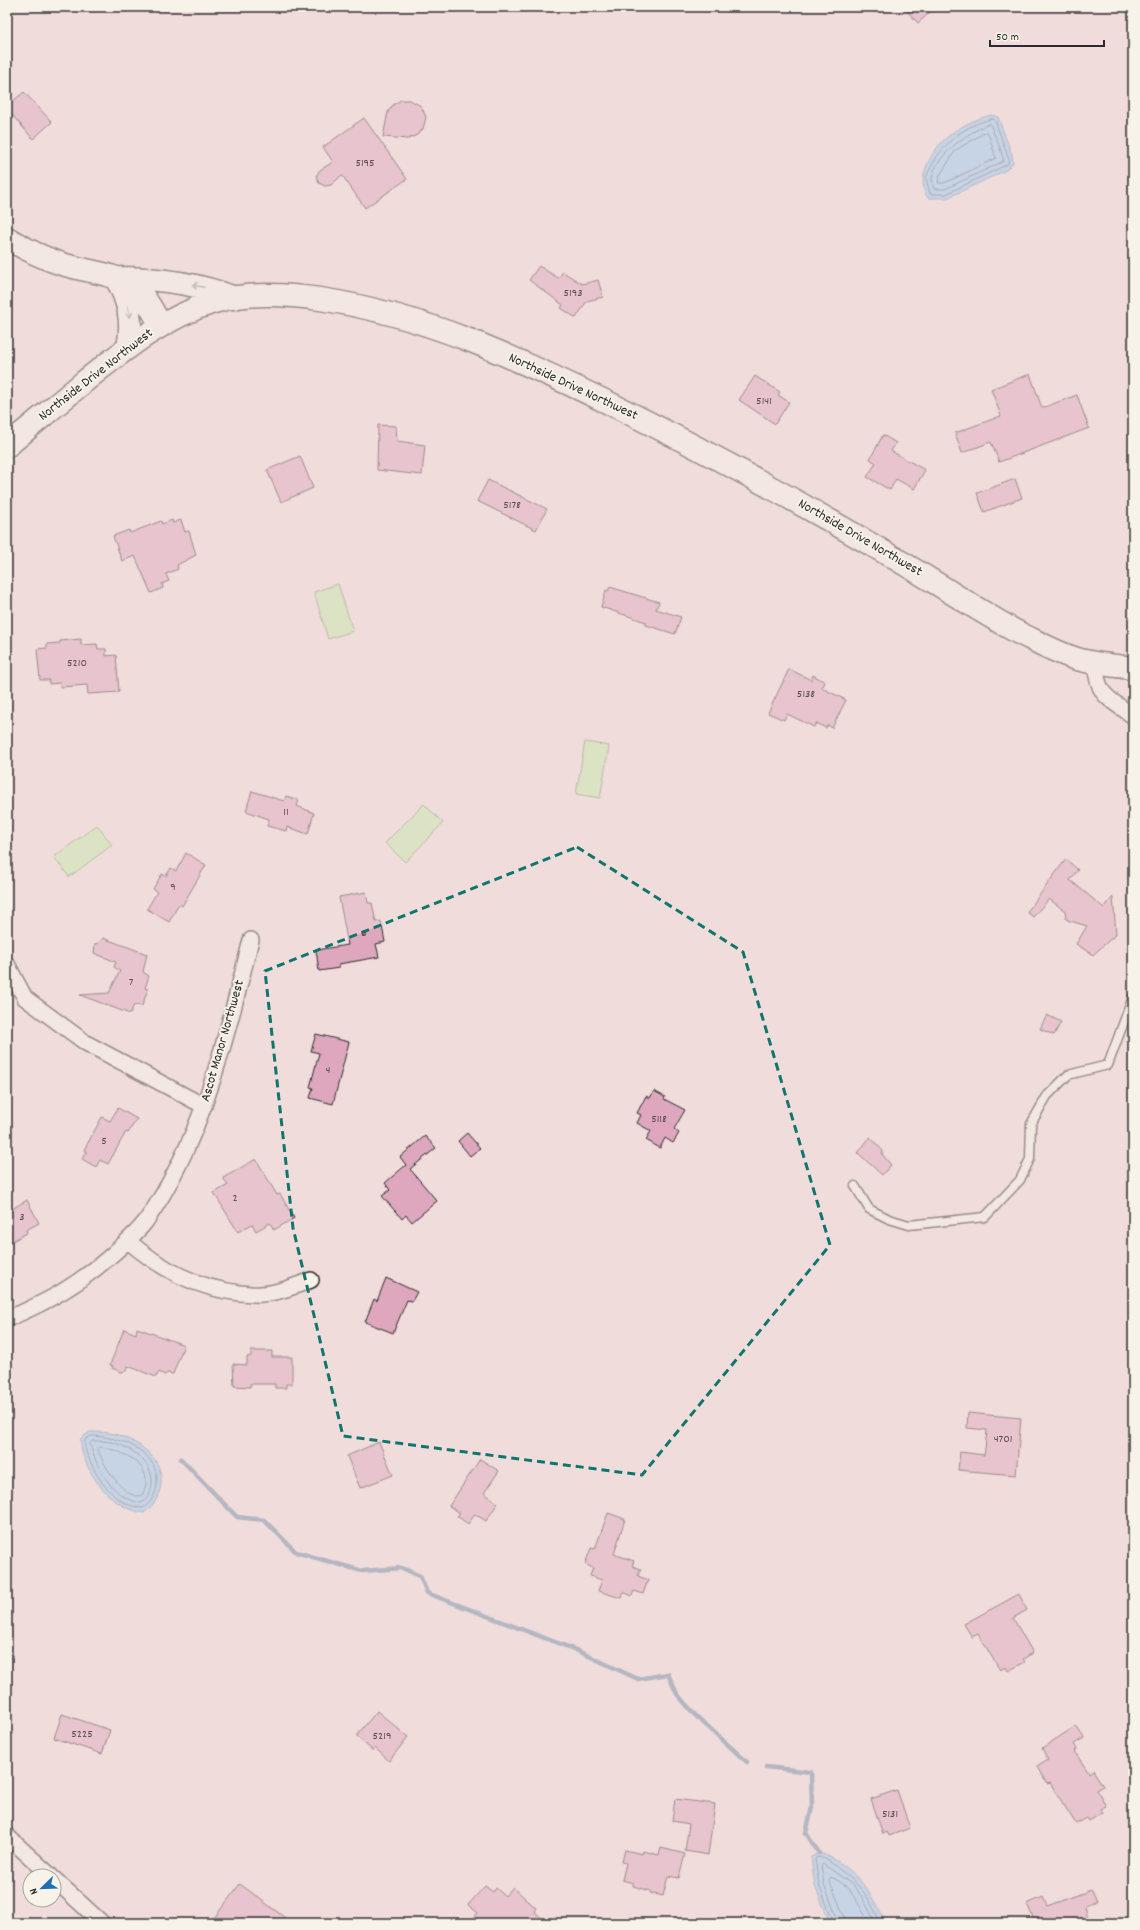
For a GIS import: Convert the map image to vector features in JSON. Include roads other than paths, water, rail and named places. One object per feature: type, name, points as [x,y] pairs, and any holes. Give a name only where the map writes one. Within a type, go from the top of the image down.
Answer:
[{"type":"main road","points":[[7,238],[50,260],[116,278],[155,279],[197,285],[235,298]]},
{"type":"main road","points":[[116,278],[132,287],[142,296],[160,326]]},
{"type":"main road","points":[[116,278],[130,310],[131,328],[128,348]]},
{"type":"main road","name":"Northside Drive Northwest","points":[[7,446],[128,348],[160,326],[193,309],[235,298],[276,295],[363,307],[412,319],[539,369],[679,438],[803,504],[991,617],[1026,636],[1060,653],[1095,663],[1133,668]]},
{"type":"street","points":[[1095,663],[1098,686],[1102,693],[1133,716]]},
{"type":"street","name":"Ascot Manor Northwest","points":[[7,1319],[43,1304],[88,1276],[128,1241],[145,1221],[166,1187],[187,1147],[204,1106],[218,1066],[251,940]]},
{"type":"street","points":[[7,964],[25,998],[86,1043],[204,1106]]},
{"type":"street","points":[[128,1241],[148,1258],[168,1270],[189,1280],[224,1291],[259,1295],[276,1292],[311,1280]]},
{"type":"street","points":[[7,1836],[42,1868]]},
{"type":"street","points":[[62,1886],[102,1923]]},
{"type":"lane","points":[[855,1186],[869,1209],[889,1219],[909,1225],[985,1217],[1020,1180],[1030,1159],[1031,1124],[1047,1096],[1068,1075],[1108,1065],[1133,997]]},
{"type":"water","points":[[991,115],[998,117],[1012,155],[1013,163],[1006,170],[947,198],[928,198],[924,191],[924,175],[930,159],[939,145],[960,128]]},
{"type":"water","points":[[90,1432],[115,1434],[132,1441],[147,1451],[158,1465],[161,1482],[159,1491],[156,1499],[144,1513],[125,1507],[117,1502],[97,1482],[87,1465],[81,1448],[81,1438]]},
{"type":"water","points":[[819,1853],[842,1864],[860,1880],[886,1923],[830,1923],[815,1886],[811,1857]]},
{"type":"waterway","points":[[181,1459],[237,1517],[264,1520],[296,1552],[362,1571],[402,1568],[420,1576],[427,1593],[576,1650],[638,1679],[668,1674],[677,1694],[696,1716],[747,1762]]},
{"type":"waterway","points":[[766,1767],[811,1772],[812,1807],[806,1833],[819,1853]]}]
